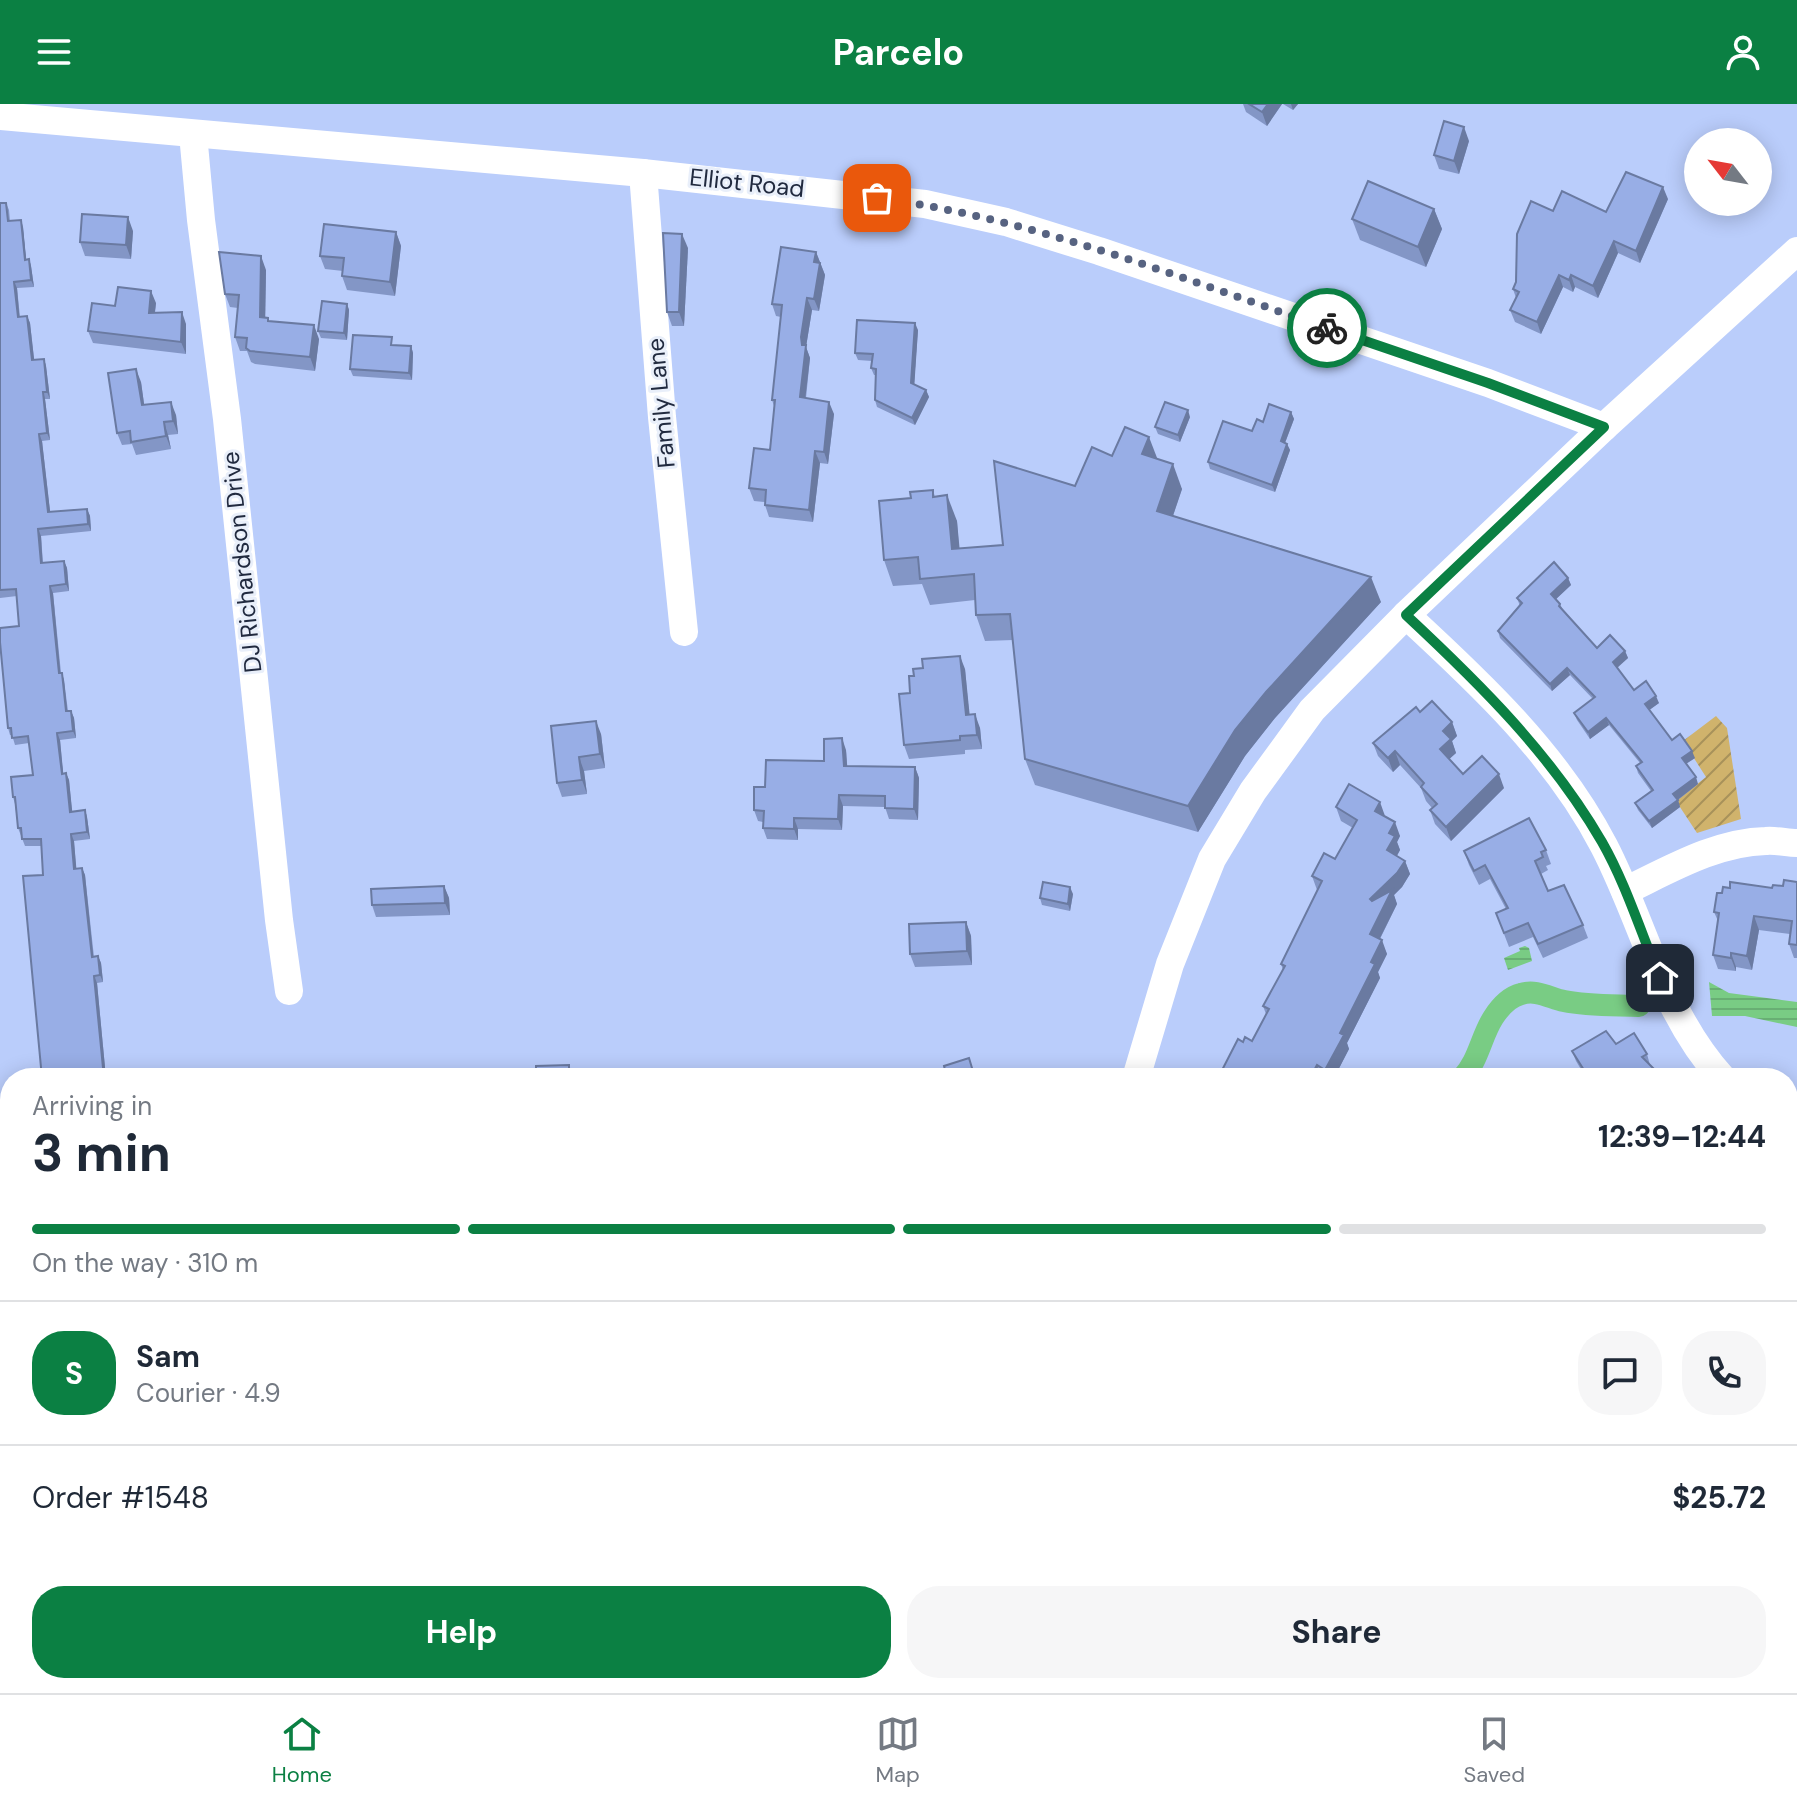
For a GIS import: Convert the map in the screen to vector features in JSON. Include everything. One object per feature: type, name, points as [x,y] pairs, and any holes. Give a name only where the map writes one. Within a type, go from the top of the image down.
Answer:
[{"type":"street","name":"Elliot Road","points":[[0,116],[643,173],[891,200],[1006,222],[1488,383],[1604,427]]},
{"type":"street","name":"DJ Richardson Drive","points":[[193,134],[289,991]]},
{"type":"street","name":"Family Lane","points":[[643,173],[662,417],[684,632]]},
{"type":"street","points":[[1139,1068],[1170,964],[1212,859],[1312,710],[1406,615],[1604,427],[1797,251]]},
{"type":"street","points":[[1406,615],[1474,678],[1534,745],[1575,798],[1604,845],[1684,1028],[1714,1068]]},
{"type":"street","points":[[1625,891],[1675,866],[1723,848],[1765,841],[1797,843]]},
{"type":"shaded area","points":[[1716,716],[1727,728],[1741,819],[1697,833],[1676,801],[1706,777],[1683,741]]},
{"type":"shaded area","points":[[1525,946],[1529,948],[1532,961],[1508,970],[1504,958]]},
{"type":"shaded area","points":[[1709,982],[1729,993],[1797,1002],[1797,1027],[1745,1016],[1712,1016]]},
{"type":"building","points":[[1249,104],[1268,104],[1262,112]]},
{"type":"building","points":[[1444,121],[1464,127],[1454,161],[1434,155]]},
{"type":"building","points":[[1626,172],[1663,187],[1636,251],[1614,241],[1593,286],[1571,275],[1569,280],[1559,275],[1537,322],[1510,310],[1519,292],[1513,289],[1516,282],[1517,234],[1531,201],[1553,211],[1562,191],[1606,212]]},
{"type":"building","points":[[1368,181],[1434,209],[1418,247],[1352,219]]},
{"type":"building","points":[[0,203],[6,203],[8,221],[21,220],[25,260],[29,259],[31,280],[14,282],[18,317],[27,316],[32,360],[44,359],[47,433],[39,434],[48,512],[87,509],[88,524],[38,529],[41,563],[64,561],[66,584],[50,586],[59,673],[62,673],[66,711],[71,711],[73,731],[57,733],[70,812],[85,810],[87,832],[71,834],[74,869],[82,868],[92,957],[98,956],[100,975],[94,976],[103,1068],[41,1068],[23,876],[43,875],[41,839],[22,839],[21,828],[18,828],[11,777],[33,775],[28,736],[12,738],[11,728],[8,728],[0,628],[19,626],[16,589],[0,590]]},
{"type":"building","points":[[82,214],[128,217],[126,245],[80,242]]},
{"type":"building","points":[[324,224],[396,232],[390,282],[342,276],[344,258],[320,256]]},
{"type":"building","points":[[663,233],[682,234],[679,312],[667,312]]},
{"type":"building","points":[[781,247],[816,252],[814,262],[820,263],[814,299],[807,298],[801,337],[802,345],[806,345],[800,397],[829,402],[824,452],[815,451],[809,510],[765,505],[766,490],[749,488],[754,448],[770,450],[782,305],[772,304]]},
{"type":"building","points":[[219,252],[261,256],[260,317],[268,318],[268,321],[314,325],[310,357],[250,351],[246,348],[247,338],[235,337],[239,295],[225,294]]},
{"type":"building","points":[[118,287],[151,291],[149,313],[182,312],[181,342],[88,331],[92,303],[115,306]]},
{"type":"building","points":[[322,301],[347,304],[344,333],[318,331]]},
{"type":"building","points":[[857,320],[915,323],[911,383],[926,390],[912,418],[875,400],[876,369],[871,368],[873,354],[855,353]]},
{"type":"building","points":[[353,335],[392,337],[391,345],[411,346],[409,373],[350,369]]},
{"type":"building","points":[[136,369],[142,405],[171,402],[173,421],[164,422],[166,436],[131,442],[130,431],[117,433],[108,373]]},
{"type":"building","points":[[1165,402],[1188,410],[1178,435],[1155,427]]},
{"type":"building","points":[[1269,404],[1291,412],[1281,441],[1287,444],[1272,485],[1208,462],[1223,421],[1252,431],[1257,419],[1263,422]]},
{"type":"building","points":[[1125,427],[1149,437],[1142,454],[1173,464],[1157,511],[1371,577],[1235,730],[1188,806],[1025,759],[1010,614],[976,615],[974,574],[920,579],[918,557],[884,560],[879,501],[911,498],[910,492],[933,490],[933,497],[947,495],[952,549],[1003,545],[994,461],[1075,486],[1092,447],[1112,456]]},
{"type":"building","points":[[1554,562],[1568,578],[1551,594],[1559,606],[1597,648],[1610,635],[1625,651],[1613,662],[1634,690],[1646,681],[1656,696],[1645,704],[1672,740],[1680,734],[1692,751],[1682,758],[1696,777],[1673,794],[1678,800],[1649,821],[1635,803],[1653,790],[1636,766],[1642,762],[1606,718],[1588,732],[1574,713],[1595,697],[1567,668],[1550,684],[1498,631],[1522,603],[1517,598]]},
{"type":"building","points":[[960,656],[966,715],[975,714],[977,735],[960,736],[960,740],[904,745],[899,694],[910,693],[909,676],[914,676],[913,669],[923,668],[922,659]]},
{"type":"building","points":[[1432,701],[1452,722],[1443,731],[1451,739],[1440,749],[1463,774],[1482,756],[1499,774],[1446,827],[1430,810],[1437,804],[1421,787],[1424,783],[1395,751],[1388,758],[1373,743],[1416,707],[1420,712]]},
{"type":"building","points":[[596,721],[600,754],[579,757],[582,780],[557,783],[551,726]]},
{"type":"building","points":[[842,738],[844,766],[915,767],[914,809],[885,808],[885,796],[839,795],[838,819],[794,818],[794,829],[763,828],[764,811],[754,810],[754,787],[765,787],[766,760],[824,761],[824,739]]},
{"type":"building","points":[[1349,784],[1380,802],[1375,811],[1395,822],[1389,833],[1395,836],[1387,850],[1405,861],[1370,899],[1372,901],[1392,890],[1370,934],[1382,940],[1371,962],[1375,964],[1326,1068],[1317,1065],[1315,1068],[1223,1068],[1238,1039],[1243,1042],[1245,1037],[1252,1041],[1269,1009],[1263,1006],[1285,966],[1281,964],[1322,881],[1312,876],[1324,853],[1335,859],[1357,820],[1336,807]]},
{"type":"building","points":[[1529,818],[1546,850],[1541,852],[1543,857],[1535,861],[1548,891],[1564,885],[1583,925],[1538,944],[1528,923],[1504,933],[1496,913],[1508,908],[1485,865],[1474,871],[1464,851]]},
{"type":"building","points":[[1784,880],[1797,882],[1797,945],[1789,944],[1792,921],[1754,916],[1747,956],[1731,953],[1731,958],[1713,955],[1719,913],[1714,912],[1717,893],[1722,893],[1723,887],[1730,888],[1730,882],[1772,888],[1773,885],[1783,886]]},
{"type":"building","points":[[1043,882],[1070,887],[1068,904],[1040,898]]},
{"type":"building","points":[[444,886],[445,903],[372,905],[371,889]]},
{"type":"building","points":[[966,922],[967,951],[910,954],[909,924]]},
{"type":"building","points":[[1606,1031],[1616,1044],[1634,1033],[1647,1054],[1642,1057],[1653,1068],[1583,1068],[1572,1051]]},
{"type":"building","points":[[969,1058],[972,1068],[944,1068]]},
{"type":"building","points":[[569,1065],[569,1068],[536,1068]]},
{"type":"waterway","points":[[1470,1068],[1493,1018],[1505,1003],[1517,995],[1532,993],[1573,1003],[1639,1006]]},
{"type":"way so far","points":[[877,198],[925,204],[1006,222],[1327,328]]},
{"type":"route","points":[[1327,328],[1604,427],[1406,615],[1463,667],[1507,714],[1575,798],[1604,845],[1660,978]]}]
